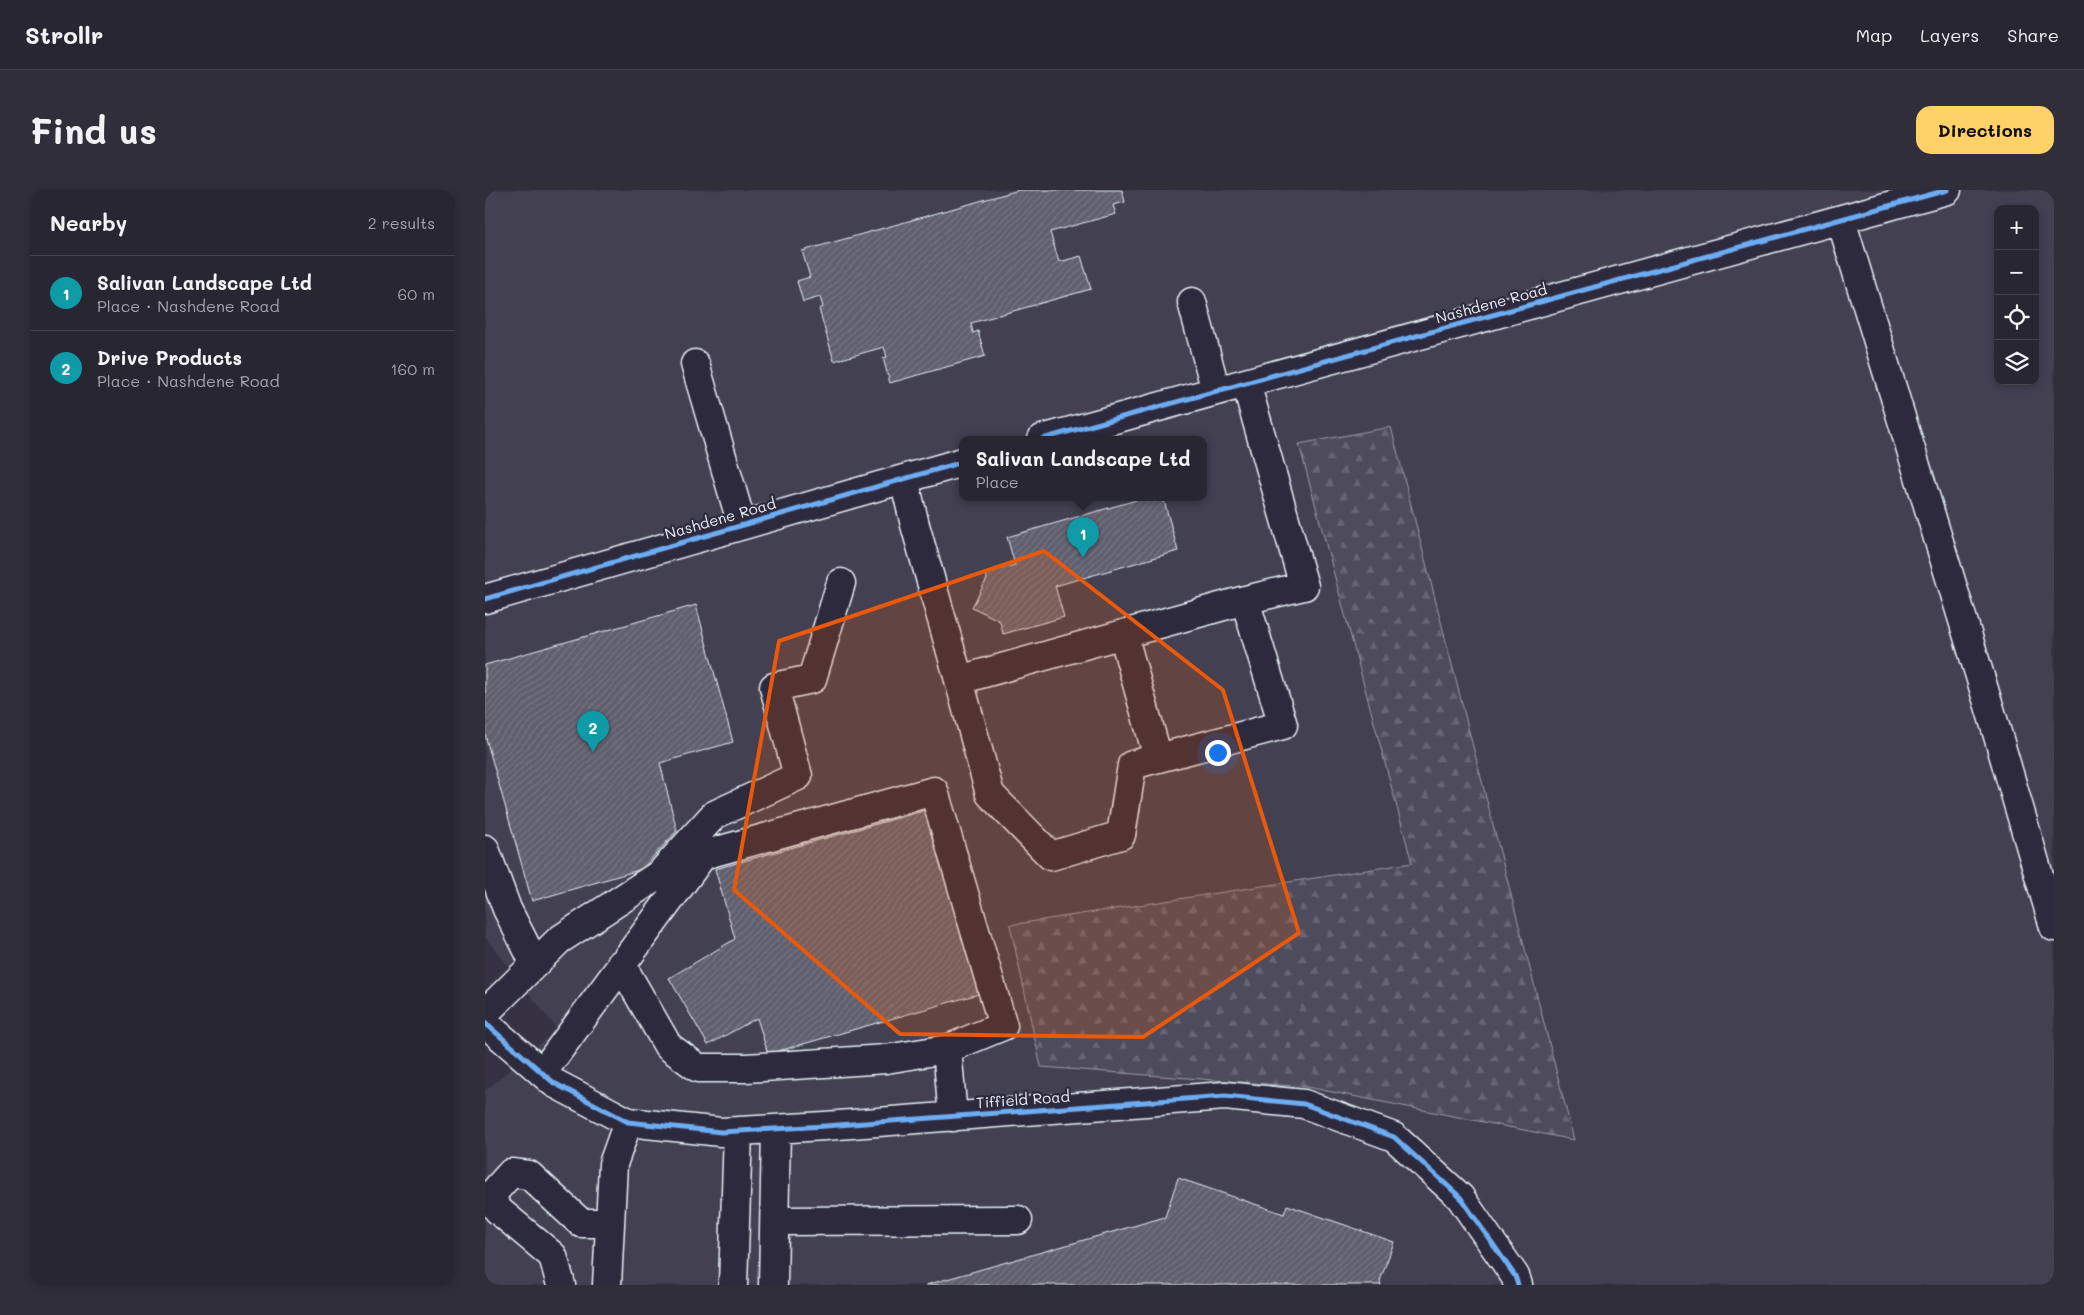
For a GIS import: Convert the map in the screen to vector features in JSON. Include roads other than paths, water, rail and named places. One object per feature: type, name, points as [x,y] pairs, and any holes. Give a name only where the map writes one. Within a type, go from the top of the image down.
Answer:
[{"type":"street","name":"Nashdene Road","points":[[1053,436],[1841,220],[1882,199],[1947,190]]},
{"type":"street","points":[[1841,220],[2047,874],[2054,927]]},
{"type":"street","points":[[1192,302],[1216,391]]},
{"type":"street","points":[[695,364],[742,525]]},
{"type":"street","points":[[959,680],[1245,600],[1304,586],[1246,383]]},
{"type":"street","name":"Nashdene Road","points":[[485,599],[959,463]]},
{"type":"street","points":[[904,479],[915,525],[990,794],[1051,856],[1121,835],[1132,765],[1283,724],[1245,600]]},
{"type":"street","points":[[485,1013],[559,940],[660,874],[714,815],[798,776],[774,687],[813,679],[841,583]]},
{"type":"street","points":[[1123,634],[1158,758]]},
{"type":"street","points":[[542,1073],[621,964],[703,855],[934,790],[1003,1026],[947,1049],[886,1059],[746,1068],[698,1068],[668,1046],[621,964]]},
{"type":"street","points":[[485,848],[507,909],[535,964]]},
{"type":"street","name":"Tiffield Road","points":[[485,1023],[554,1083],[628,1122],[721,1132],[953,1117],[1225,1096],[1304,1104],[1394,1137],[1460,1197],[1515,1276],[1518,1285]]},
{"type":"street","points":[[947,1049],[953,1117]]},
{"type":"street","points":[[607,1285],[613,1164],[628,1122]]},
{"type":"street","points":[[773,1285],[777,1128]]},
{"type":"street","points":[[733,1285],[738,1131]]},
{"type":"street","points":[[561,1285],[553,1256],[498,1210],[493,1201],[493,1193],[511,1173],[529,1175],[581,1223],[611,1223]]},
{"type":"street","points":[[775,1221],[1018,1220]]},
{"type":"street","points":[[553,1256],[581,1223]]},
{"type":"place","name":"Salivan Landscape Ltd","points":[[1083,558]]},
{"type":"place","name":"Drive Products","points":[[593,752]]}]
